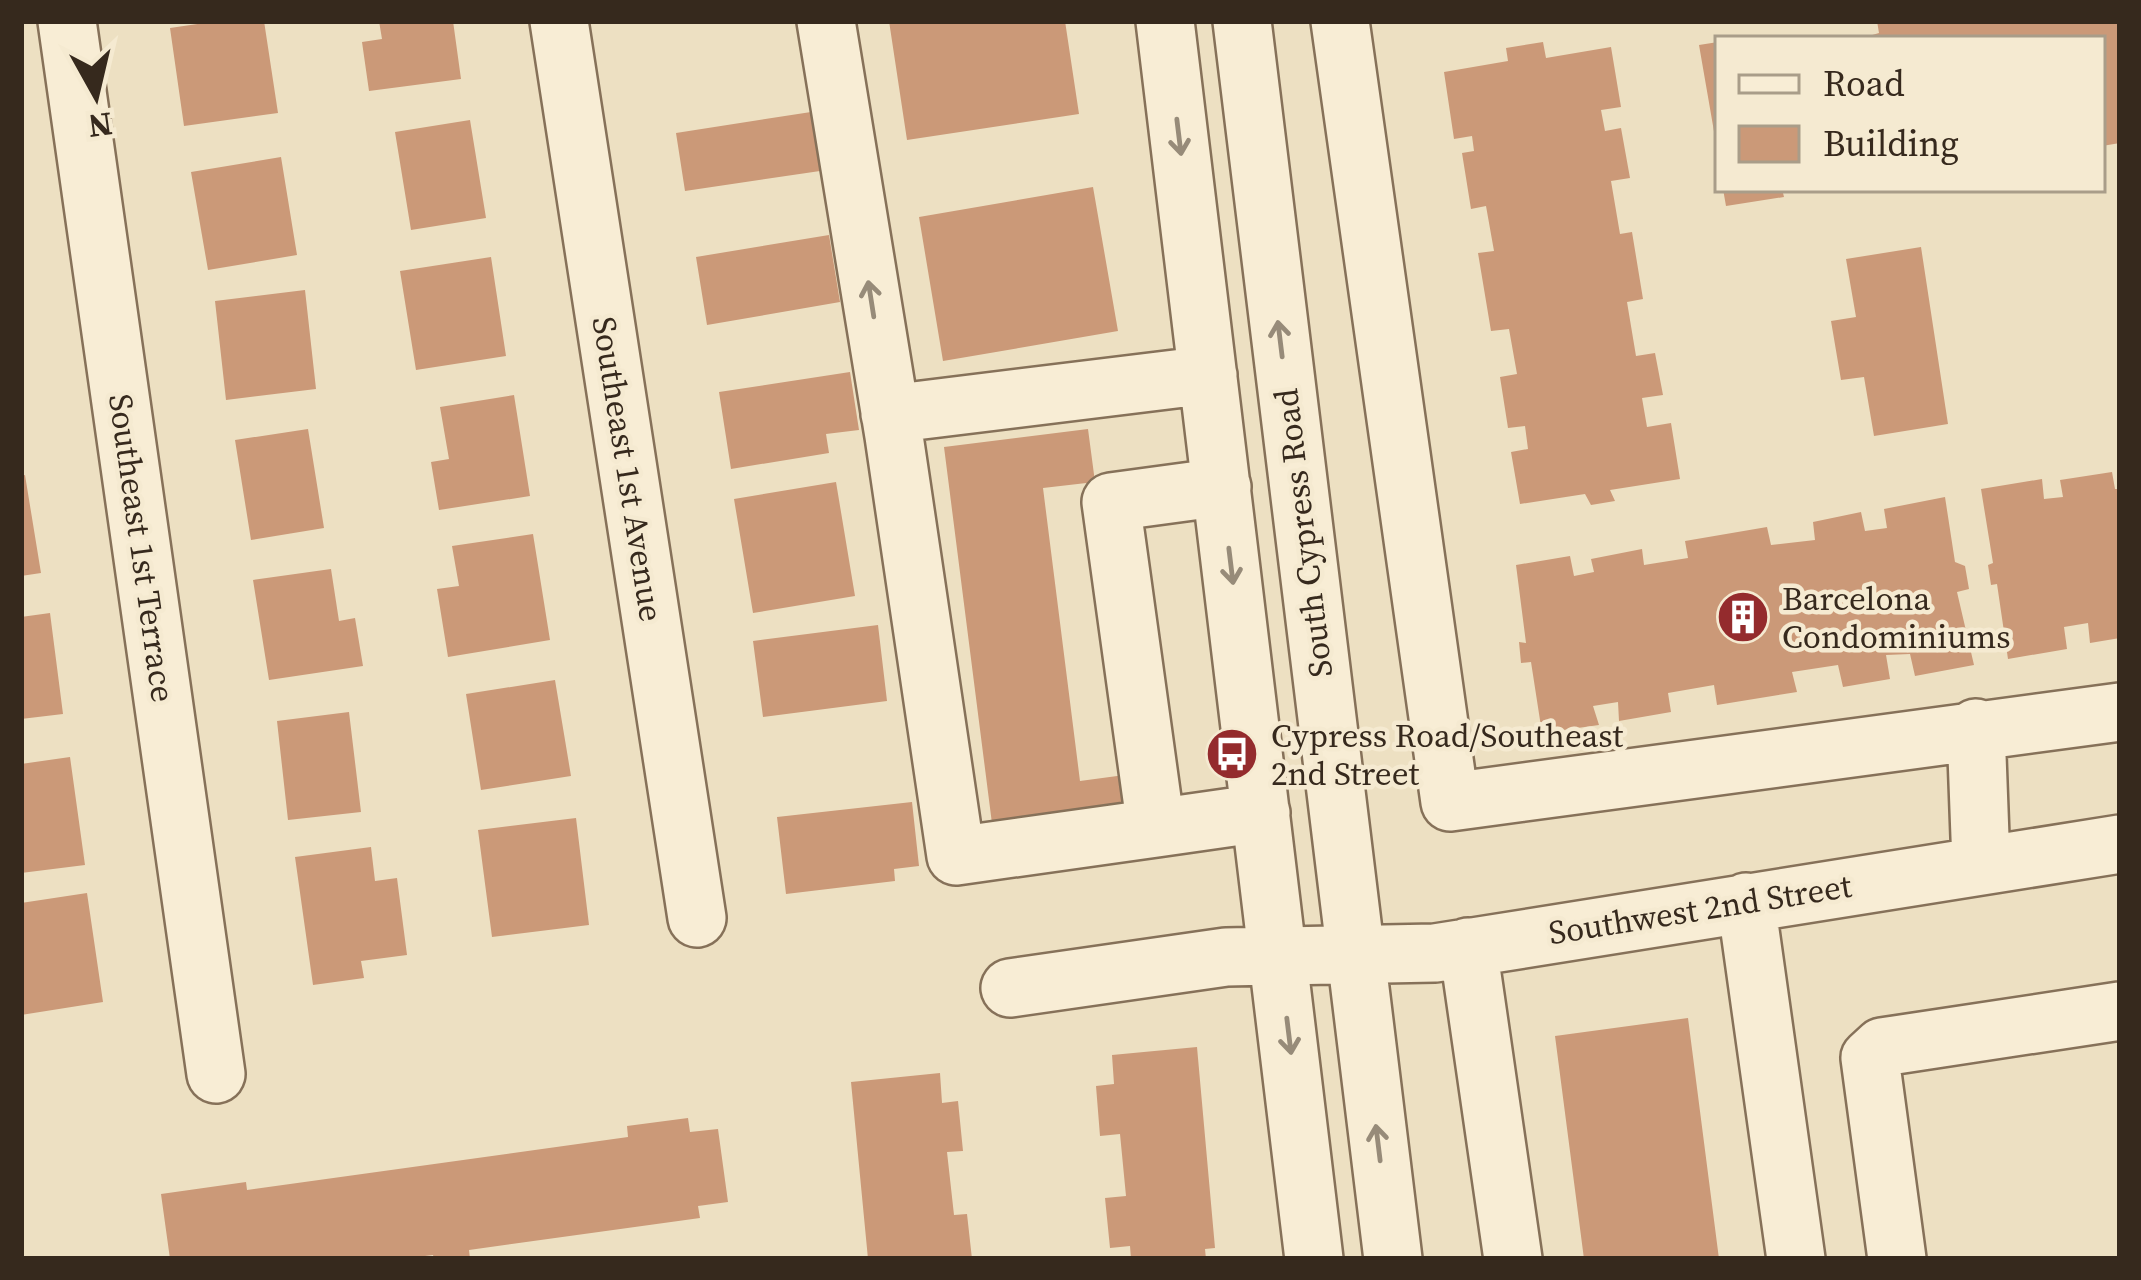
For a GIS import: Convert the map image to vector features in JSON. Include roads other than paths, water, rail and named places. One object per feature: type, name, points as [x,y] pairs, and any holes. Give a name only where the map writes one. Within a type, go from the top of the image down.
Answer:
[{"type":"street","name":"Southeast 1st Terrace","points":[[68,21],[216,1074]]},
{"type":"street","name":"Southeast 1st Avenue","points":[[559,21],[697,918]]},
{"type":"street","points":[[826,21],[956,856],[1261,813]]},
{"type":"street","points":[[1165,21],[1314,1259]]},
{"type":"street","name":"South Cypress Road","points":[[1242,21],[1393,1259]]},
{"type":"street","points":[[1340,21],[1450,802],[2120,712]]},
{"type":"street","points":[[890,414],[1208,375]]},
{"type":"street","points":[[1156,828],[1111,502],[1222,487]]},
{"type":"street","points":[[1976,728],[1981,864]]},
{"type":"street","name":"Southwest 2nd Street","points":[[1279,956],[1435,952],[2120,844]]},
{"type":"street","points":[[1746,902],[1796,1259]]},
{"type":"street","points":[[1468,947],[1513,1259]]},
{"type":"street","points":[[1010,988],[1226,957],[1279,956]]},
{"type":"street","points":[[1897,1259],[1870,1058],[1882,1047],[2120,1011]]},
{"type":"place","name":"Barcelona Condominiums","points":[[1743,617]]},
{"type":"place","name":"Cypress Road/Southeast 2nd Street","points":[[1232,754]]}]
